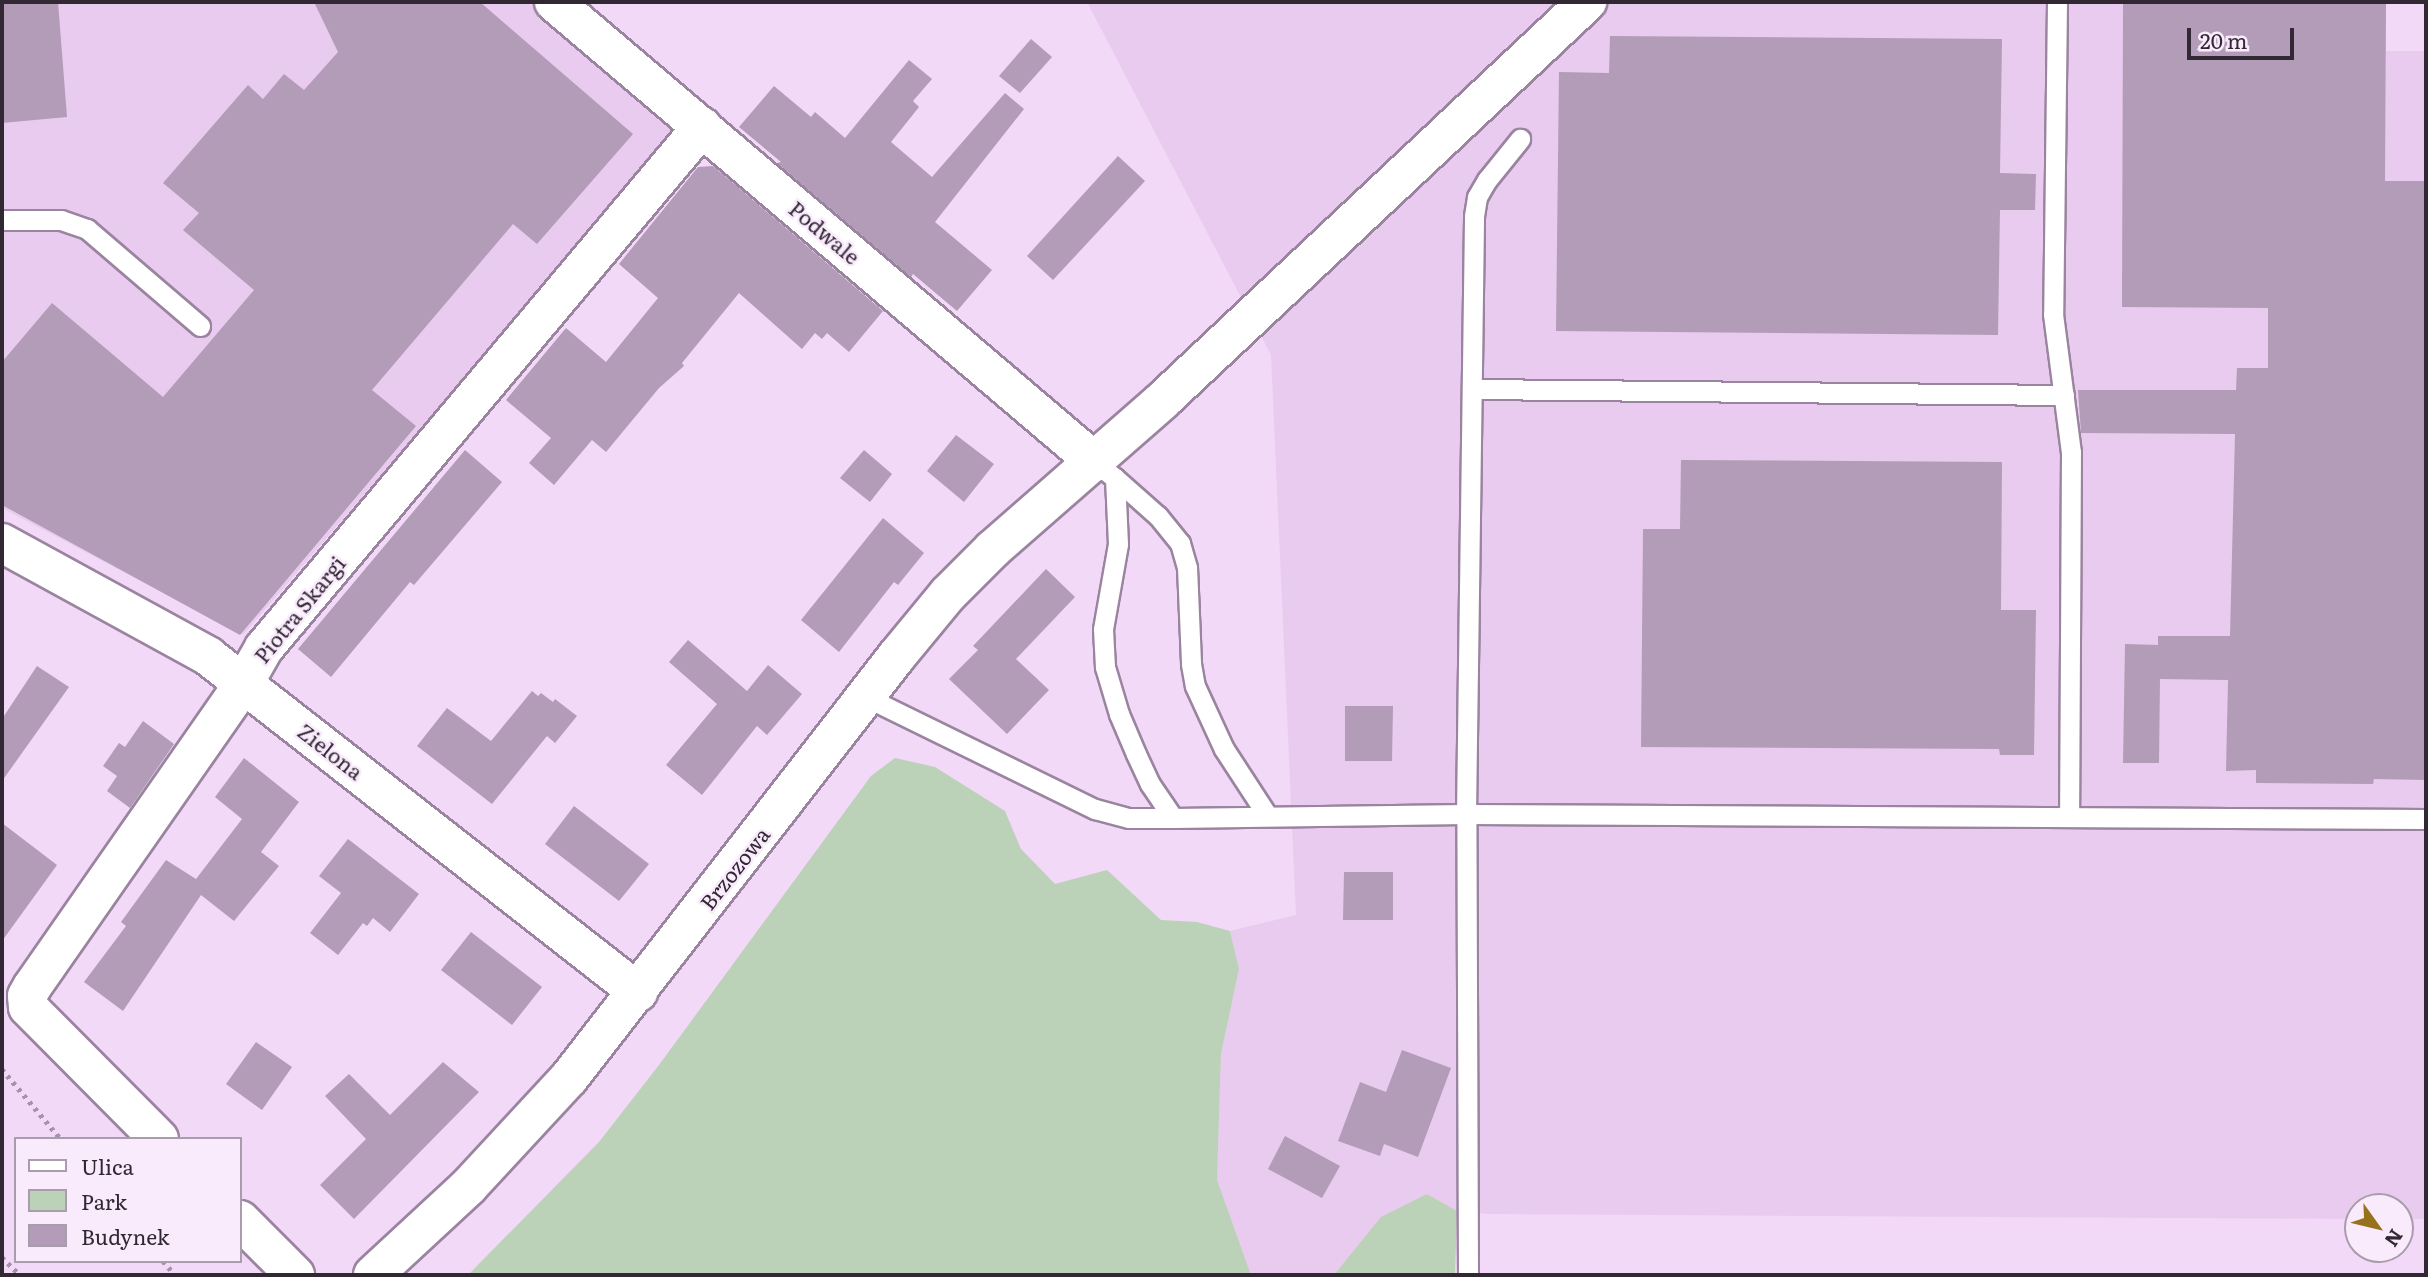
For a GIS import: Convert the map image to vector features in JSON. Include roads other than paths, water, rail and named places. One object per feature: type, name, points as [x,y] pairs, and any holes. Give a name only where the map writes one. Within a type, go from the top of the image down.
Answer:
[{"type":"street","name":"Podwale","points":[[554,2],[1105,470]]},
{"type":"street","name":"Brzozowa","points":[[373,1275],[435,1219],[518,1135],[569,1078],[948,594],[993,549],[1105,470],[1573,6]]},
{"type":"street","name":"Piotra Skargi","points":[[157,1137],[36,1016],[28,1007],[27,996],[244,683],[264,648],[702,127]]},
{"type":"street","name":"Zielona","points":[[2,543],[208,656],[638,992]]},
{"type":"street","points":[[242,1222],[295,1275]]},
{"type":"lane","points":[[2057,2],[2053,314],[2071,452],[2070,816]]},
{"type":"lane","points":[[1468,1275],[1466,814],[1474,216],[1477,197],[1520,139]]},
{"type":"lane","points":[[2,220],[61,220],[87,229],[200,326]]},
{"type":"lane","points":[[1472,389],[2064,395]]},
{"type":"lane","points":[[1105,470],[1158,516],[1180,543],[1187,567],[1191,664],[1195,686],[1224,749],[1267,815]]},
{"type":"lane","points":[[1105,470],[1118,544],[1103,629],[1105,667],[1119,714],[1141,764],[1173,818]]},
{"type":"lane","points":[[866,697],[1095,809],[1129,818],[1466,814],[2426,819]]}]
